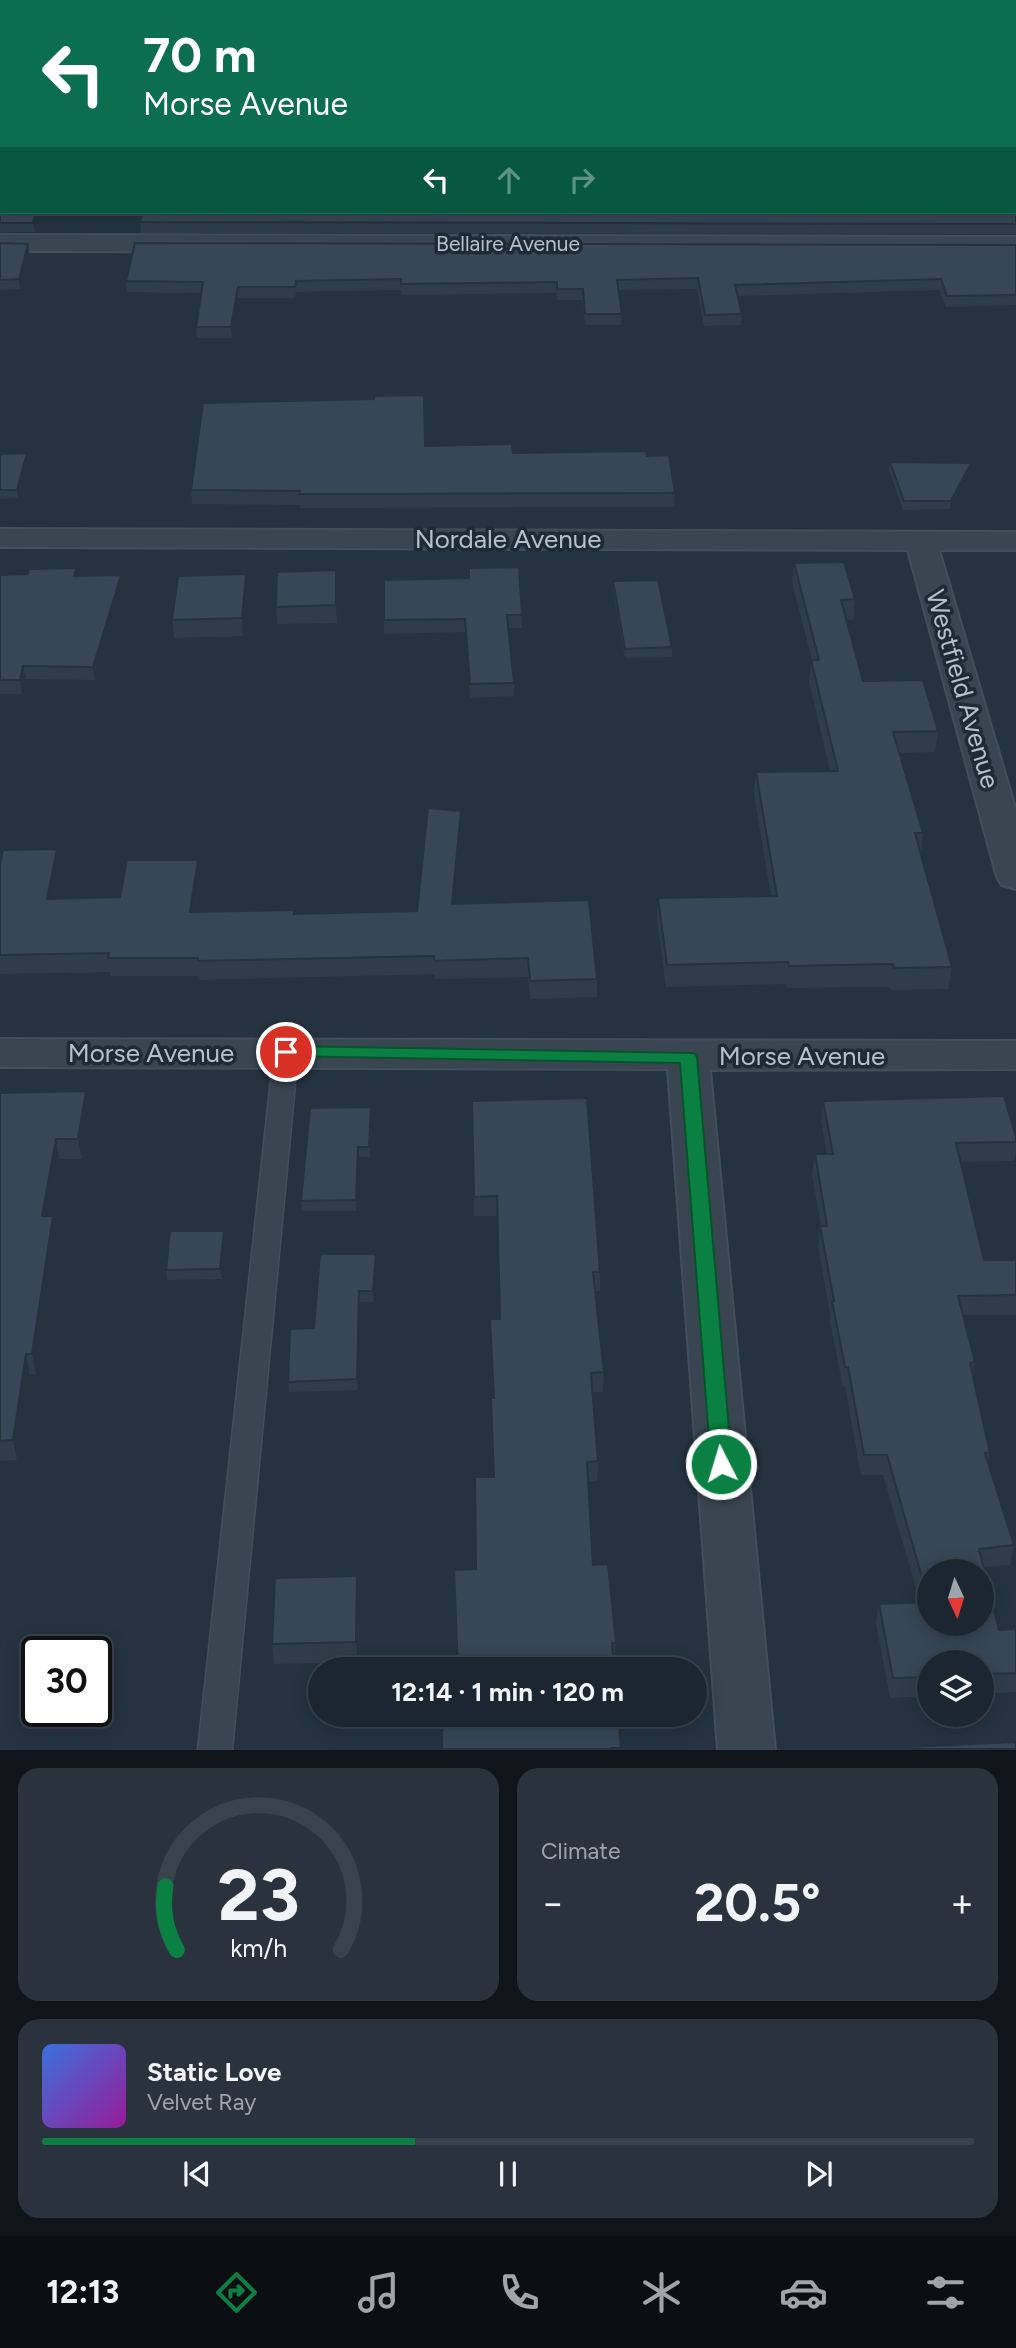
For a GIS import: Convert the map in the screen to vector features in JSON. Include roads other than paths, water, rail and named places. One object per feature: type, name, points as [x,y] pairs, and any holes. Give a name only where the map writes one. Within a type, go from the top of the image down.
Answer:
[{"type":"street","name":"Bellaire Avenue","points":[[0,243],[1016,245]]},
{"type":"street","name":"Nordale Avenue","points":[[0,538],[1016,541]]},
{"type":"street","name":"Westfield Avenue","points":[[921,541],[1016,877]]},
{"type":"street","name":"Morse Avenue","points":[[0,1053],[286,1052],[688,1057],[1016,1055]]},
{"type":"street","points":[[688,1057],[747,1749]]},
{"type":"lane","points":[[215,1749],[286,1052]]}]
